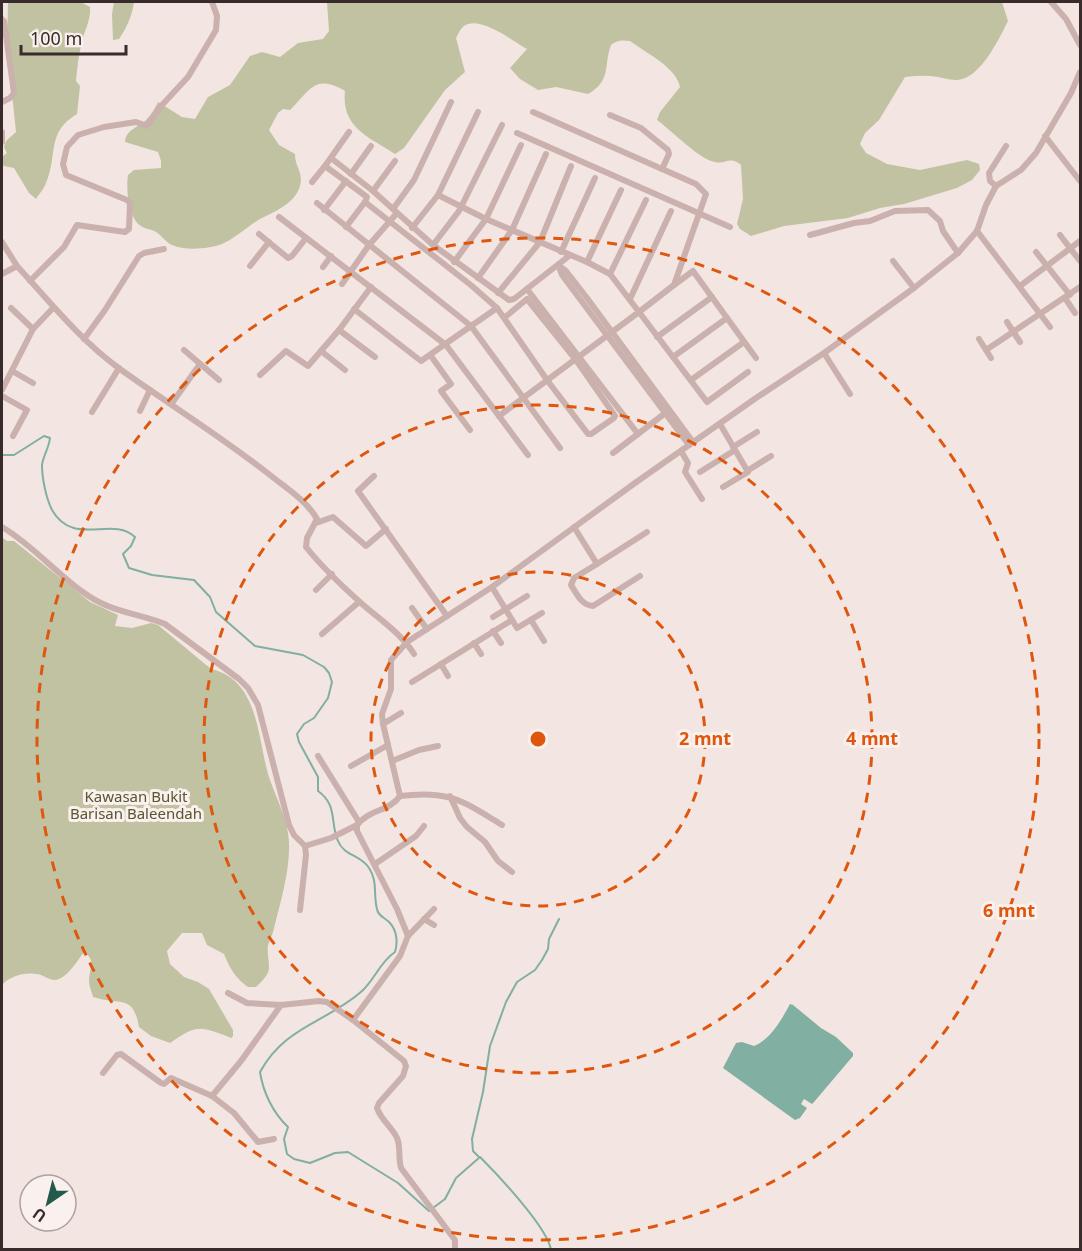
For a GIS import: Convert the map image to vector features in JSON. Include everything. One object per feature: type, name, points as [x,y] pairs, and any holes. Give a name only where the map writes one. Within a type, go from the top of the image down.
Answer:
[{"type":"street","points":[[30,281],[64,247],[77,225],[125,231],[129,229],[130,203],[128,200],[66,175],[63,164],[67,147],[78,135],[104,127],[136,122],[147,126],[162,105],[188,77],[216,30],[217,16],[212,2]]},
{"type":"street","points":[[1051,2],[1066,20],[1080,45]]},
{"type":"street","points":[[2,19],[14,93],[2,102]]},
{"type":"street","points":[[400,796],[382,724],[382,714],[391,689],[391,660],[407,642],[492,587],[681,451],[825,353],[958,253],[977,231],[996,186],[1029,163],[1071,93],[1080,72]]},
{"type":"street","points":[[342,284],[389,220],[414,180],[451,102]]},
{"type":"street","points":[[412,228],[438,195],[478,112]]},
{"type":"street","points":[[533,112],[696,184],[705,191],[700,213],[674,285]]},
{"type":"street","points":[[610,115],[641,128],[668,150],[669,154],[662,169]]},
{"type":"street","points":[[433,245],[461,207],[502,125]]},
{"type":"street","points":[[2,132],[2,142]]},
{"type":"street","points":[[312,182],[349,132]]},
{"type":"street","points":[[517,133],[730,227]]},
{"type":"street","points":[[1045,136],[1080,181]]},
{"type":"street","points":[[454,262],[486,219],[520,145]]},
{"type":"street","points":[[351,174],[371,146]]},
{"type":"street","points":[[996,186],[990,181],[988,173],[1006,146]]},
{"type":"street","points":[[478,278],[512,230],[546,154]]},
{"type":"street","points":[[331,158],[373,191],[412,228],[454,262],[509,300],[514,299],[569,256]]},
{"type":"street","points":[[373,191],[394,161]]},
{"type":"street","points":[[326,166],[367,197],[346,227]]},
{"type":"street","points":[[498,293],[540,242],[571,166]]},
{"type":"street","points":[[561,252],[595,178]]},
{"type":"street","points":[[324,210],[346,181]]},
{"type":"street","points":[[587,262],[621,190]]},
{"type":"street","points":[[438,195],[610,274],[706,402],[748,372]]},
{"type":"street","points":[[610,274],[646,200]]},
{"type":"street","points":[[365,202],[497,308],[547,380],[588,434],[591,434],[615,416],[578,359],[527,289]]},
{"type":"street","points":[[316,204],[471,326],[560,447]]},
{"type":"street","points":[[810,236],[854,223],[870,221],[895,211],[928,210],[940,221],[943,231],[958,253]]},
{"type":"street","points":[[630,299],[670,211]]},
{"type":"street","points":[[279,217],[446,345],[528,455]]},
{"type":"street","points":[[977,231],[1050,327]]},
{"type":"street","points":[[259,234],[290,257],[306,238]]},
{"type":"street","points":[[1060,235],[1080,261]]},
{"type":"street","points":[[1020,286],[1080,241]]},
{"type":"street","points":[[2,242],[17,266],[53,308],[84,339],[119,368],[233,445],[291,491],[314,513],[317,519],[306,547],[315,559],[359,602],[407,642],[414,654]]},
{"type":"street","points":[[250,266],[269,242]]},
{"type":"street","points":[[84,339],[139,256],[164,249]]},
{"type":"street","points":[[1036,252],[1048,266],[1075,313]]},
{"type":"street","points":[[323,267],[331,256]]},
{"type":"street","points":[[893,261],[914,288]]},
{"type":"street","points":[[558,265],[562,274],[585,300],[691,444]]},
{"type":"street","points":[[2,274],[17,266]]},
{"type":"street","points":[[499,416],[693,272],[756,358]]},
{"type":"street","points":[[260,375],[286,351],[308,366],[371,287]]},
{"type":"street","points":[[986,350],[1080,287]]},
{"type":"street","points":[[657,337],[712,297]]},
{"type":"street","points":[[504,318],[527,299],[638,434]]},
{"type":"street","points":[[11,308],[33,329]]},
{"type":"street","points":[[2,390],[33,329],[53,308]]},
{"type":"street","points":[[354,309],[421,361],[497,308]]},
{"type":"street","points":[[673,357],[727,318]]},
{"type":"street","points":[[1007,322],[1020,342]]},
{"type":"street","points":[[339,330],[375,357]]},
{"type":"street","points":[[979,339],[992,358]]},
{"type":"street","points":[[691,380],[744,342]]},
{"type":"street","points":[[184,350],[219,380]]},
{"type":"street","points":[[321,351],[345,370]]},
{"type":"street","points":[[825,353],[850,394]]},
{"type":"street","points":[[431,356],[451,384],[441,391],[470,430]]},
{"type":"street","points":[[171,403],[200,364]]},
{"type":"street","points":[[92,412],[119,368]]},
{"type":"street","points":[[12,371],[33,383]]},
{"type":"street","points":[[140,411],[150,390]]},
{"type":"street","points":[[2,396],[27,410],[14,436]]},
{"type":"street","points":[[613,453],[668,411]]},
{"type":"street","points":[[720,424],[747,471]]},
{"type":"street","points":[[700,472],[757,432]]},
{"type":"street","points":[[681,451],[688,463],[685,472],[702,499]]},
{"type":"street","points":[[723,487],[771,456]]},
{"type":"street","points":[[374,476],[358,490],[447,616]]},
{"type":"street","points":[[315,523],[333,517],[366,546],[386,529]]},
{"type":"street","points":[[2,527],[23,541],[94,599],[111,607],[165,624],[248,688],[258,705],[289,825],[294,835],[305,846],[300,910]]},
{"type":"street","points":[[574,527],[597,564]]},
{"type":"street","points":[[640,576],[593,606],[585,604],[571,585],[574,578],[647,532]]},
{"type":"street","points":[[316,590],[332,574]]},
{"type":"street","points":[[492,587],[518,628],[542,613]]},
{"type":"street","points":[[493,617],[526,596]]},
{"type":"street","points":[[322,634],[359,602]]},
{"type":"street","points":[[412,608],[427,630]]},
{"type":"street","points":[[412,682],[512,620]]},
{"type":"street","points":[[531,620],[544,641]]},
{"type":"street","points":[[493,631],[501,643]]},
{"type":"street","points":[[474,643],[481,654]]},
{"type":"street","points":[[441,664],[448,676]]},
{"type":"street","points":[[382,724],[401,713]]},
{"type":"street","points":[[351,766],[388,745]]},
{"type":"street","points":[[392,761],[419,750],[438,746]]},
{"type":"street","points":[[318,756],[358,824],[359,837],[375,864],[408,936]]},
{"type":"street","points":[[305,846],[334,837],[358,824],[367,814],[394,803],[400,796],[435,793],[450,796],[464,801],[502,825]]},
{"type":"street","points":[[450,796],[460,818],[467,827],[485,842],[498,861],[512,872]]},
{"type":"street","points":[[375,864],[416,836],[424,826]]},
{"type":"street","points":[[353,1020],[400,956],[408,936],[434,909]]},
{"type":"street","points":[[424,919],[434,925]]},
{"type":"street","points":[[228,993],[247,1003],[281,1005],[327,1002],[404,1061],[406,1066],[403,1076],[377,1108],[398,1140],[398,1158],[401,1168],[437,1213],[455,1240],[455,1250]]},
{"type":"street","points":[[212,1096],[281,1005]]},
{"type":"street","points":[[103,1072],[117,1055],[121,1054],[161,1083],[171,1078],[212,1096],[234,1113],[256,1141],[274,1139]]},
{"type":"green space","points":[[8,2],[81,2],[90,7],[76,81],[80,86],[77,114],[67,121],[57,136],[50,173],[36,199],[29,193],[14,168],[2,164],[2,157],[7,153],[4,147],[6,141],[16,132],[7,45]]},
{"type":"green space","points":[[114,2],[134,2],[124,30],[119,39],[113,40],[112,14]]},
{"type":"green space","points":[[327,2],[1002,2],[1008,21],[988,57],[981,66],[965,78],[957,80],[930,76],[905,77],[879,120],[865,133],[860,144],[866,153],[887,164],[920,170],[967,160],[979,164],[980,170],[972,180],[957,188],[848,218],[784,226],[751,236],[740,229],[737,224],[743,199],[741,165],[730,160],[719,163],[709,160],[657,120],[660,112],[680,87],[673,73],[660,61],[630,41],[620,41],[611,45],[606,72],[601,84],[588,94],[556,87],[538,90],[520,79],[510,68],[527,49],[487,26],[470,24],[463,27],[456,38],[465,72],[445,90],[404,148],[395,154],[352,123],[347,114],[345,91],[335,86],[319,84],[308,91],[290,110],[283,109],[278,113],[269,130],[279,145],[295,154],[301,183],[296,194],[288,203],[227,242],[210,247],[190,249],[177,247],[156,232],[141,226],[131,210],[127,187],[128,175],[134,170],[161,168],[161,161],[158,152],[125,142],[128,134],[146,120],[158,102],[182,117],[195,119],[208,97],[230,85],[250,56],[262,52],[280,57],[298,43],[323,39],[329,31]]},
{"type":"green space","name":"Kawasan Bukit Barisan Baleendah","points":[[2,537],[7,541],[14,541],[90,602],[118,615],[115,626],[132,628],[151,623],[158,625],[211,669],[227,675],[248,699],[259,732],[270,780],[284,818],[289,842],[284,885],[274,930],[268,945],[269,971],[256,987],[248,987],[233,972],[224,954],[207,945],[202,933],[182,933],[167,951],[170,964],[184,977],[209,989],[233,1030],[231,1038],[205,1029],[193,1030],[170,1043],[151,1036],[139,1027],[133,1009],[129,1005],[93,997],[89,985],[91,962],[84,952],[70,971],[57,980],[36,974],[25,974],[15,976],[2,985]]},
{"type":"water","points":[[790,1004],[836,1037],[853,1053],[853,1056],[812,1104],[804,1099],[801,1104],[807,1108],[800,1118],[795,1120],[723,1068],[736,1043],[742,1042],[754,1046],[766,1039]]},
{"type":"waterway","points":[[2,455],[14,455],[44,436],[50,438],[42,465],[43,476],[50,505],[61,521],[71,527],[82,529],[126,531],[135,537],[131,546],[123,554],[129,568],[152,575],[194,580],[210,597],[216,612],[255,646],[303,655],[324,667],[329,673],[332,682],[328,698],[314,718],[304,724],[297,734],[318,777],[318,791],[331,808],[338,841],[344,850],[362,860],[372,873],[378,911],[394,929],[396,944],[395,952],[385,961],[362,991],[281,1044],[260,1072],[270,1102],[288,1127],[284,1139],[287,1154],[294,1159],[310,1163],[335,1153],[348,1152],[398,1183],[429,1211],[445,1199],[456,1178],[480,1157],[532,1215],[548,1240],[551,1250]]},
{"type":"waterway","points":[[479,1157],[473,1151],[472,1139],[483,1092],[490,1046],[506,1002],[517,982],[535,970],[542,960],[559,919]]}]
